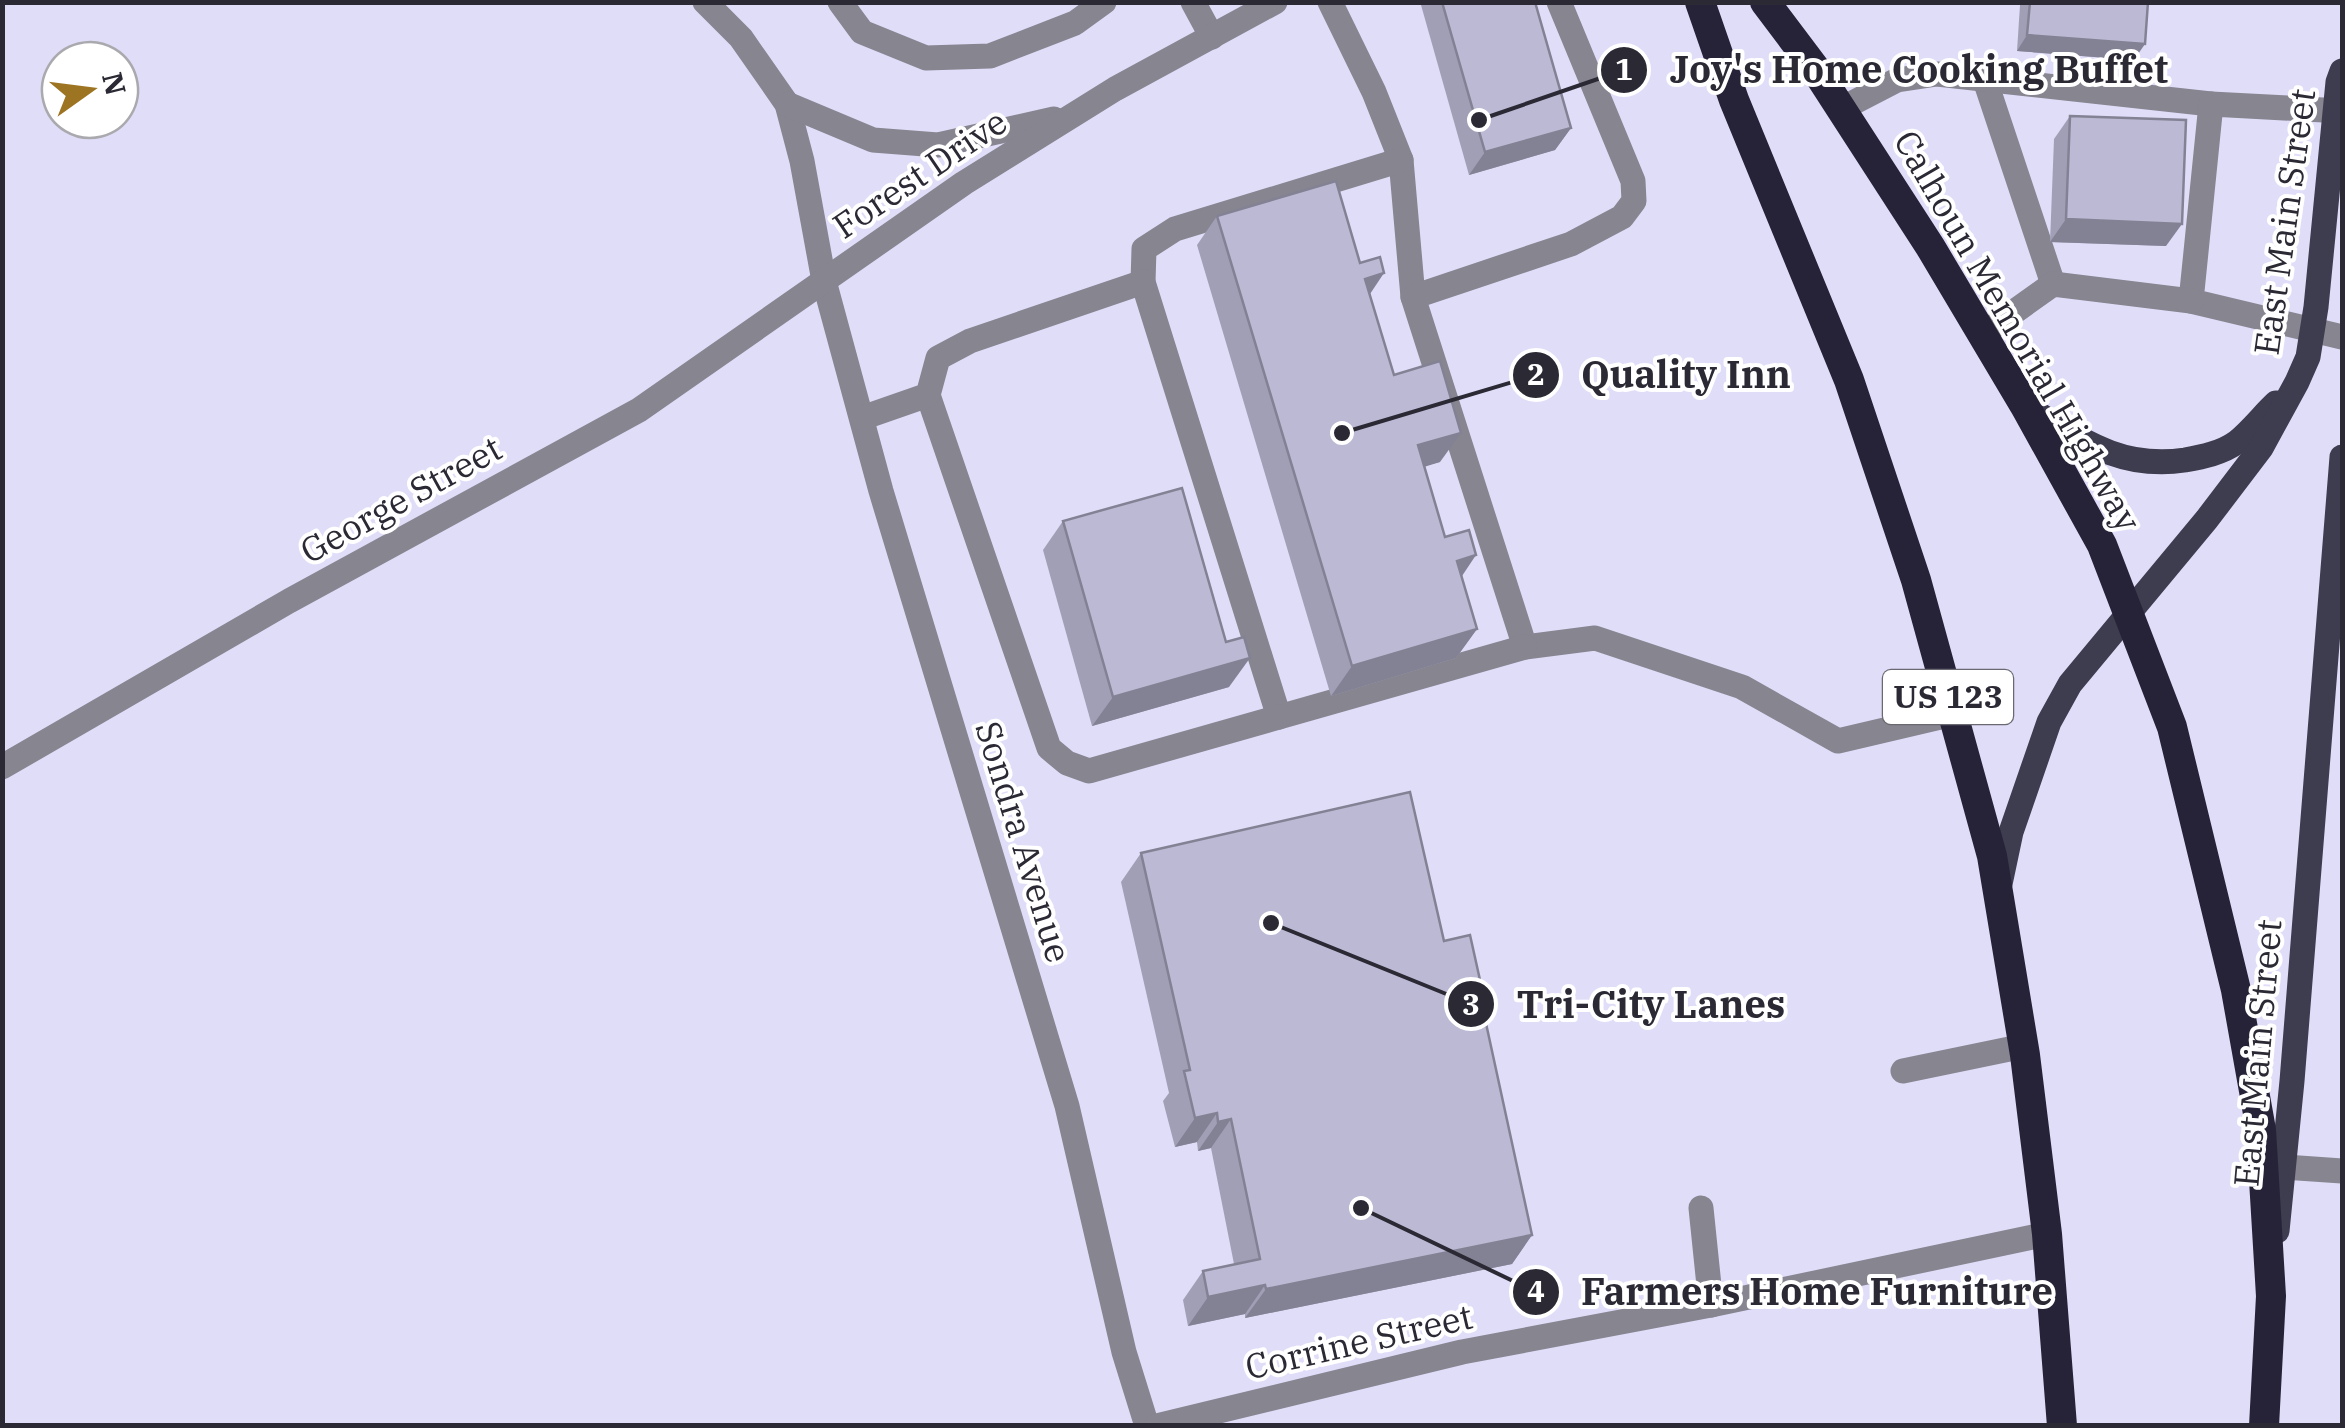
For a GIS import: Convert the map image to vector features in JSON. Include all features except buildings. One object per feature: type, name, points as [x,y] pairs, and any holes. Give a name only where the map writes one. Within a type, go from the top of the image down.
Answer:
[{"type":"highway","name":"US 123","points":[[1700,2],[1734,100],[1849,380],[1916,580],[1992,856],[2024,1046],[2047,1234],[2062,1426]]},
{"type":"highway","name":"Calhoun Memorial Highway","points":[[1765,2],[1842,109],[2025,406],[2102,545],[2172,727],[2236,990],[2261,1130],[2271,1296],[2264,1426]]},
{"type":"main road","name":"East Main Street","points":[[1998,894],[2011,832],[2049,722],[2070,684],[2261,448],[2308,357],[2342,71]]},
{"type":"main road","points":[[2025,406],[2118,458],[2162,463],[2206,456],[2236,443],[2297,382]]},
{"type":"main road","name":"East Main Street","points":[[2271,1296],[2342,458]]},
{"type":"street","name":"Forest Drive","points":[[706,2],[740,38],[788,104],[824,281],[964,184],[1116,89],[1276,2]]},
{"type":"street","points":[[840,2],[862,32],[926,58],[990,56],[1075,23],[1104,2]]},
{"type":"street","points":[[1193,2],[1212,36]]},
{"type":"street","points":[[1330,2],[1374,92],[1400,160],[1412,297],[1525,647]]},
{"type":"street","points":[[1412,297],[1571,244],[1622,217],[1634,201],[1633,181],[1559,2]]},
{"type":"street","points":[[1842,109],[1897,80],[1937,74],[2211,104],[2339,110]]},
{"type":"street","points":[[1985,80],[2053,284]]},
{"type":"street","points":[[788,104],[872,140],[938,145],[1074,115]]},
{"type":"street","points":[[2190,302],[2211,104]]},
{"type":"street","points":[[1279,717],[1144,282],[1144,249],[1175,229],[1400,160]]},
{"type":"street","name":"Sondra Avenue","points":[[824,281],[892,528],[1066,1106],[1124,1352],[1147,1426]]},
{"type":"street","name":"George Street","points":[[2,766],[272,611],[639,410],[824,281]]},
{"type":"street","points":[[1144,282],[970,342],[938,358],[928,395],[1049,748],[1067,763],[1090,771],[1525,647],[1594,638],[1742,687],[1838,741],[1952,714]]},
{"type":"street","points":[[1983,334],[2053,284],[2190,302],[2342,337]]},
{"type":"street","points":[[862,418],[928,395]]},
{"type":"street","points":[[1903,1071],[2024,1046]]},
{"type":"street","points":[[2284,1167],[2342,1171]]},
{"type":"street","points":[[1701,1208],[1711,1305]]},
{"type":"street","name":"Corrine Street","points":[[1157,1426],[1462,1352],[1711,1305],[2047,1234]]},
{"type":"place","name":"Joy's Home Cooking Buffet","points":[[1479,120]]},
{"type":"place","name":"Quality Inn","points":[[1342,433]]},
{"type":"place","name":"Tri-City Lanes","points":[[1271,923]]},
{"type":"place","name":"Farmers Home Furniture","points":[[1361,1208]]}]
